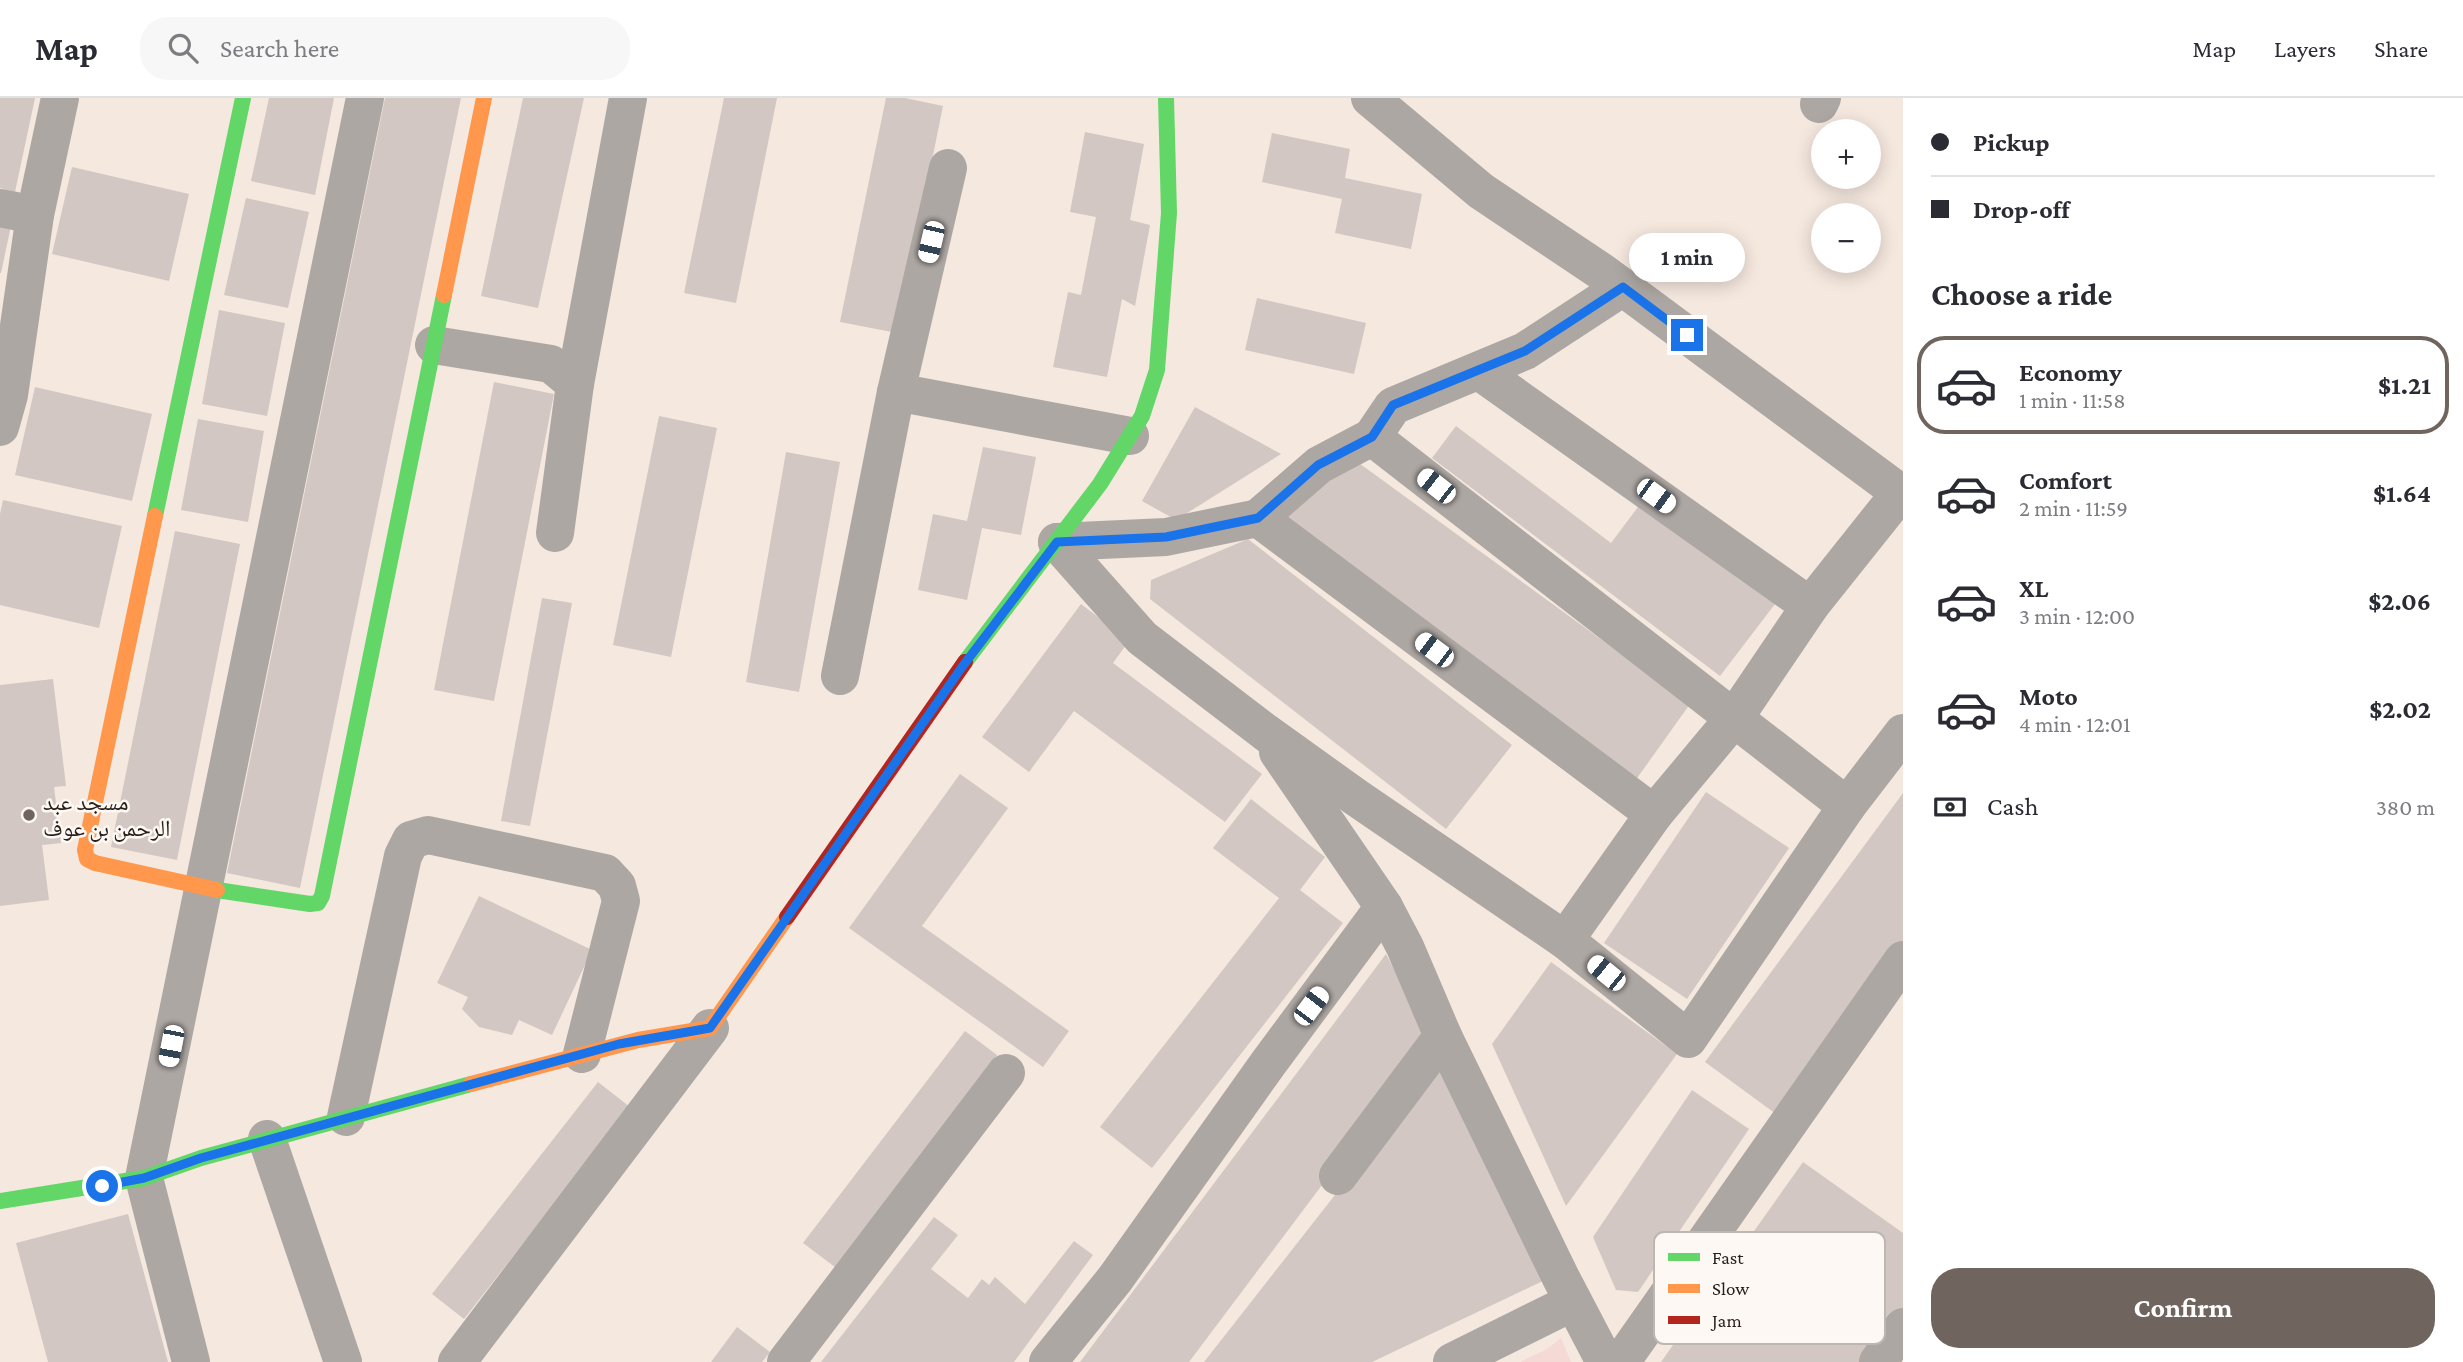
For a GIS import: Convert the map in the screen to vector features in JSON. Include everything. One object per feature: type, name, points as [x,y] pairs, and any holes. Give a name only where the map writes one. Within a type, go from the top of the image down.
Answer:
[{"type":"street","points":[[3,405],[17,211],[60,98]]},
{"type":"street","points":[[243,98],[85,850],[87,859],[95,863],[203,888],[310,904],[318,903],[322,896],[484,98]]},
{"type":"street","points":[[191,1362],[144,1178],[365,98]]},
{"type":"street","points":[[555,533],[575,383],[628,98]]},
{"type":"street","points":[[457,1362],[710,1028],[962,667],[1100,484],[1142,416],[1157,370],[1169,213],[1166,98]]},
{"type":"street","points":[[1370,98],[1481,191],[1623,287],[1901,494],[1810,606],[1735,717],[1654,814],[1565,940]]},
{"type":"street","points":[[840,676],[896,392],[948,167]]},
{"type":"street","points":[[1057,542],[1166,537],[1258,518],[1318,465],[1372,437],[1393,405],[1525,351],[1623,287]]},
{"type":"street","points":[[434,345],[551,364],[575,383]]},
{"type":"street","points":[[1479,371],[1810,606]]},
{"type":"street","points":[[896,392],[1130,436]]},
{"type":"street","points":[[1372,437],[1847,806]]},
{"type":"street","points":[[1258,518],[1654,814]]},
{"type":"street","points":[[1057,542],[1142,638],[1357,798],[1565,940],[1688,1039],[1847,806],[1903,733]]},
{"type":"street","points":[[1265,732],[1384,907],[1405,947],[1443,1035],[1605,1362]]},
{"type":"street","points":[[346,1118],[403,856],[411,840],[428,835],[605,873],[618,886],[621,901],[582,1054]]},
{"type":"street","points":[[1048,1362],[1115,1279],[1267,1065],[1384,907]]},
{"type":"street","points":[[1712,1232],[1903,960]]},
{"type":"street","points":[[0,1201],[144,1178],[267,1139],[582,1054],[638,1040],[710,1028]]},
{"type":"street","points":[[1338,1176],[1443,1035]]},
{"type":"street","points":[[786,1362],[1006,1073]]},
{"type":"street","points":[[267,1139],[343,1362]]},
{"type":"street","points":[[1452,1362],[1573,1302]]},
{"type":"street","points":[[1621,1362],[1654,1315]]},
{"type":"street","points":[[1878,1362],[1903,1327]]},
{"type":"shaded area","points":[[1561,1338],[1571,1362],[1520,1362],[1547,1349]]},
{"type":"building","points":[[0,98],[35,98],[15,192],[0,188]]},
{"type":"building","points":[[269,98],[334,98],[315,195],[251,181]]},
{"type":"building","points":[[385,98],[461,98],[300,888],[227,873]]},
{"type":"building","points":[[523,98],[584,98],[538,308],[481,296]]},
{"type":"building","points":[[724,98],[777,98],[736,303],[684,293]]},
{"type":"building","points":[[886,98],[905,98],[943,106],[897,333],[840,322]]},
{"type":"building","points":[[1085,132],[1144,144],[1130,220],[1150,225],[1135,306],[1122,299],[1107,377],[1053,367],[1068,292],[1081,295],[1096,217],[1070,212]]},
{"type":"building","points":[[1272,133],[1350,149],[1345,178],[1422,194],[1411,249],[1335,233],[1342,199],[1262,182]]},
{"type":"building","points":[[72,167],[189,194],[169,281],[52,254]]},
{"type":"building","points":[[246,198],[309,212],[288,308],[224,295]]},
{"type":"building","points":[[0,219],[12,221],[1,273],[0,273]]},
{"type":"building","points":[[1257,298],[1366,323],[1354,374],[1245,350]]},
{"type":"building","points":[[219,310],[285,323],[267,416],[202,404]]},
{"type":"building","points":[[494,382],[554,394],[494,701],[434,690]]},
{"type":"building","points":[[35,387],[152,414],[132,501],[15,475]]},
{"type":"building","points":[[1195,407],[1281,454],[1176,520],[1142,501]]},
{"type":"building","points":[[659,416],[717,428],[671,657],[613,645]]},
{"type":"building","points":[[198,419],[264,431],[248,522],[181,510]]},
{"type":"building","points":[[1456,426],[1611,543],[1641,503],[1775,604],[1720,676],[1432,458]]},
{"type":"building","points":[[983,447],[1036,457],[1021,535],[982,528],[967,600],[918,590],[933,514],[967,521]]},
{"type":"building","points":[[786,452],[840,462],[799,692],[746,682]]},
{"type":"building","points":[[1352,458],[1690,704],[1635,781],[1282,517]]},
{"type":"building","points":[[3,500],[122,526],[99,628],[0,605],[0,514]]},
{"type":"building","points":[[175,531],[240,544],[177,860],[111,847]]},
{"type":"building","points":[[1248,539],[1512,745],[1446,829],[1150,599],[1151,580]]},
{"type":"building","points":[[542,598],[572,603],[530,826],[501,821]]},
{"type":"building","points":[[1081,604],[1129,641],[1113,663],[1262,774],[1225,822],[1074,711],[1029,772],[982,737]]},
{"type":"building","name":"مسجد عبد الرحمن بن عوف","points":[[53,679],[66,786],[54,787],[61,843],[42,845],[49,900],[0,906],[0,685]]},
{"type":"building","points":[[960,774],[1008,808],[922,926],[1069,1031],[1043,1067],[849,928]]},
{"type":"building","points":[[1706,792],[1789,848],[1687,999],[1604,943]]},
{"type":"building","points":[[1903,793],[1903,941],[1776,1114],[1705,1062]]},
{"type":"building","points":[[1251,799],[1325,857],[1300,890],[1343,923],[1152,1168],[1100,1127],[1279,898],[1213,848]]},
{"type":"building","points":[[479,896],[592,950],[552,1035],[519,1020],[512,1035],[479,1027],[462,1009],[468,997],[437,983]]},
{"type":"building","points":[[1386,954],[1431,1040],[1189,1362],[1080,1362]]},
{"type":"building","points":[[1551,962],[1677,1054],[1566,1206],[1492,1044]]},
{"type":"building","points":[[965,1031],[997,1055],[835,1267],[803,1243]]},
{"type":"building","points":[[1450,1065],[1547,1279],[1372,1362],[1204,1362],[1429,1075]]},
{"type":"building","points":[[598,1082],[630,1107],[464,1319],[432,1294]]},
{"type":"building","points":[[1692,1090],[1749,1129],[1679,1232],[1654,1232],[1654,1269],[1638,1292],[1616,1290],[1593,1237]]},
{"type":"building","points":[[1803,1162],[1903,1233],[1903,1310],[1885,1333],[1885,1232],[1753,1232]]},
{"type":"building","points":[[128,1214],[168,1362],[48,1362],[16,1243]]},
{"type":"building","points":[[934,1217],[958,1235],[931,1269],[968,1298],[982,1279],[989,1285],[995,1277],[1025,1304],[1074,1241],[1093,1255],[1014,1362],[821,1362]]},
{"type":"building","points":[[737,1327],[770,1352],[762,1362],[711,1362]]},
{"type":"building","points":[[1674,1344],[1877,1344],[1863,1362],[1661,1362]]},
{"type":"traffic: fast","points":[[155,516],[243,98]]},
{"type":"traffic: fast","points":[[965,662],[1100,484],[1142,416],[1157,370],[1169,213],[1166,98]]},
{"type":"traffic: fast","points":[[217,890],[310,904],[318,903],[322,896],[444,295]]},
{"type":"traffic: fast","points":[[0,1201],[144,1178],[201,1158],[471,1084]]},
{"type":"traffic: slow","points":[[444,295],[484,98]]},
{"type":"traffic: slow","points":[[155,516],[85,850],[87,859],[95,863],[217,890]]},
{"type":"traffic: slow","points":[[471,1084],[638,1040],[710,1028],[787,917]]},
{"type":"traffic: jam","points":[[787,917],[965,662]]},
{"type":"place","name":"مسجد عبد الرحمن بن عوف","points":[[29,815]]},
{"type":"route","points":[[102,1186],[144,1178],[201,1158],[563,1059],[638,1040],[710,1028],[962,667],[1057,542],[1166,537],[1258,518],[1318,465],[1372,437],[1393,405],[1525,351],[1623,287],[1687,335]]}]
